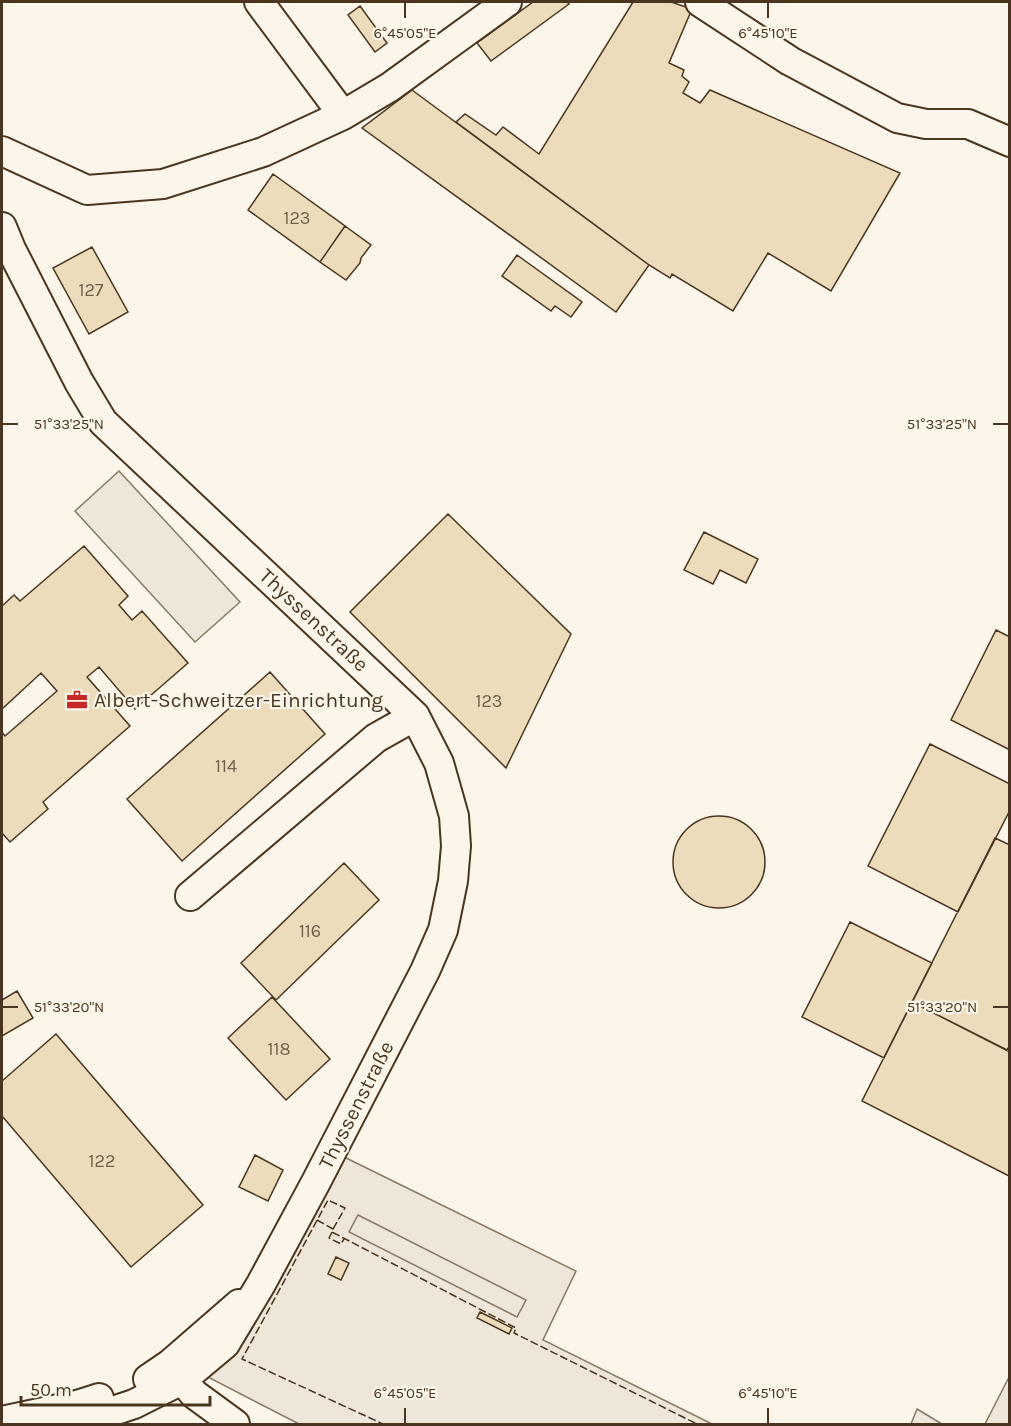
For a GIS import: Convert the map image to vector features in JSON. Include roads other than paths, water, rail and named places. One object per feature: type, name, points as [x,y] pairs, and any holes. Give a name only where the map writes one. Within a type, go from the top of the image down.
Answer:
[{"type":"street","points":[[259,2],[343,115]]},
{"type":"street","points":[[2,151],[87,190],[163,184],[263,153],[343,115],[390,87],[507,2]]},
{"type":"street","points":[[700,2],[790,61],[897,118],[926,124],[968,124],[1010,142]]},
{"type":"street","name":"Thyssenstraße","points":[[2,227],[79,382],[103,422],[415,716],[439,763],[454,816],[456,846],[453,881],[443,930],[316,1182],[261,1284],[176,1372],[136,1386],[135,1406]]},
{"type":"street","points":[[190,896],[376,738],[415,716]]},
{"type":"street","points":[[176,1372],[194,1394],[235,1425]]},
{"type":"street","name":"Thyssenstraße","points":[[12,1416],[77,1405],[135,1406]]},
{"type":"street","name":"Thyssenstraße","points":[[74,1425],[135,1406]]},
{"type":"place","name":"Albert-Schweitzer-Einrichtung","points":[[77,700]]}]
